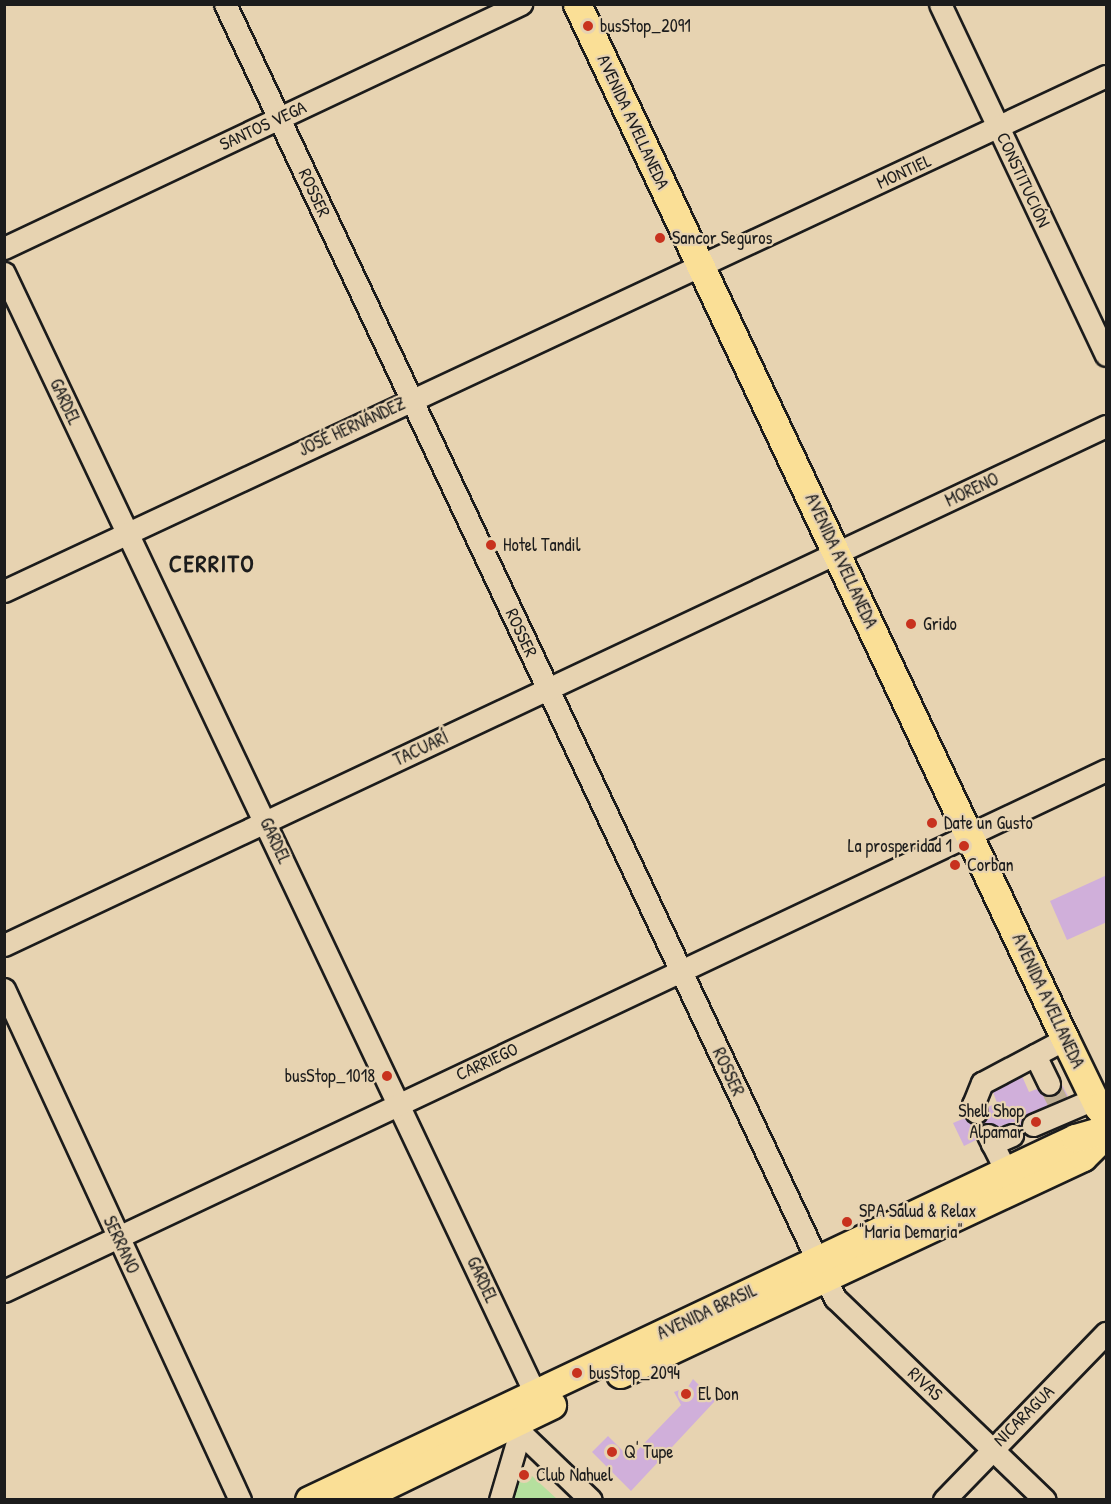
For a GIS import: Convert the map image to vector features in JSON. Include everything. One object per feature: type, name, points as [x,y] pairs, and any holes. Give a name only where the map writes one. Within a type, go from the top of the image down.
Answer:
[{"type":"main road","name":"AVENIDA AVELLANEDA","points":[[577,4],[708,264],[1102,1102]]},
{"type":"main road","name":"AVENIDA AVELLANEDA","points":[[595,4],[708,264]]},
{"type":"main road","name":"AVENIDA AVELLANEDA","points":[[976,831],[1065,1039],[1102,1102]]},
{"type":"main road","name":"AVENIDA BRASIL","points":[[822,1269],[1006,1171],[1075,1138],[1107,1129]]},
{"type":"main road","name":"AVENIDA BRASIL","points":[[356,1500],[515,1421],[539,1401],[822,1269],[1083,1156],[1107,1134]]},
{"type":"main road","name":"AVENIDA BRASIL","points":[[309,1500],[515,1421]]},
{"type":"street","name":"ROSSER","points":[[225,4],[822,1269]]},
{"type":"street","name":"SANTOS VEGA","points":[[4,248],[521,4]]},
{"type":"street","name":"CONSTITUCIÓN","points":[[940,4],[1107,356]]},
{"type":"street","name":"MONTIEL","points":[[708,264],[1107,76]]},
{"type":"street","name":"JOSÉ HERNÁNDEZ","points":[[4,591],[708,264]]},
{"type":"street","name":"GARDEL","points":[[4,273],[539,1401]]},
{"type":"street","name":"MORENO","points":[[844,551],[1107,426]]},
{"type":"street","name":"TACUARÍ","points":[[4,945],[844,551]]},
{"type":"street","name":"CARRIEGO","points":[[4,1291],[1107,770]]},
{"type":"street","name":"SERRANO","points":[[4,989],[240,1500]]},
{"type":"street","points":[[976,1112],[973,1105],[982,1083],[1065,1039]]},
{"type":"street","points":[[1035,1054],[1049,1084]]},
{"type":"street","points":[[1033,1125],[1061,1108],[1102,1102]]},
{"type":"street","points":[[1061,1108],[1075,1138]]},
{"type":"street","points":[[1006,1171],[990,1139],[1012,1135]]},
{"type":"street","name":"RIVAS","points":[[822,1269],[838,1303],[993,1448],[1045,1500]]},
{"type":"street","name":"NICARAGUA","points":[[944,1500],[1107,1333]]},
{"type":"street","points":[[500,1500],[515,1421]]},
{"type":"street","points":[[515,1421],[591,1500]]},
{"type":"green space","name":"Club Nahuel","points":[[520,1465],[557,1499],[510,1500]]},
{"type":"building","points":[[1107,875],[1107,922],[1067,940],[1050,901]]},
{"type":"building","points":[[1022,1076],[1029,1092],[1037,1089],[1042,1095],[1054,1096],[1061,1083],[1068,1096],[1028,1114],[1021,1126],[1013,1122],[998,1127],[983,1123],[977,1129],[976,1140],[964,1146],[953,1123],[965,1118],[974,1125],[982,1123],[989,1114],[988,1107],[997,1103],[993,1092]]},
{"type":"building","points":[[693,1379],[715,1401],[631,1491],[592,1452],[608,1436],[630,1458],[681,1405],[674,1392],[688,1387]]},
{"type":"tunnel","points":[[1049,1084],[1059,1104]]},
{"type":"place","name":"busStop_2091","points":[[588,26]]},
{"type":"place","name":"Sancor Seguros","points":[[660,238]]},
{"type":"place","name":"Hotel Tandil","points":[[491,545]]},
{"type":"place","name":"Grido","points":[[911,624]]},
{"type":"place","name":"Date un Gusto","points":[[932,823]]},
{"type":"place","name":"La prosperidad 1","points":[[964,846]]},
{"type":"place","name":"Corban","points":[[955,865]]},
{"type":"place","name":"busStop_1018","points":[[387,1076]]},
{"type":"place","name":"Shell Shop Alpamar","points":[[1036,1122]]},
{"type":"place","name":"SPA Salud & Relax \"Maria Demaria\"","points":[[847,1222]]},
{"type":"place","name":"busStop_2094","points":[[577,1373]]},
{"type":"place","name":"El Don","points":[[686,1394]]},
{"type":"place","name":"Q' Tupe","points":[[612,1452]]},
{"type":"place","name":"Club Nahuel","points":[[524,1475]]},
{"type":"district","name":"CERRITO","points":[[212,564]]}]
